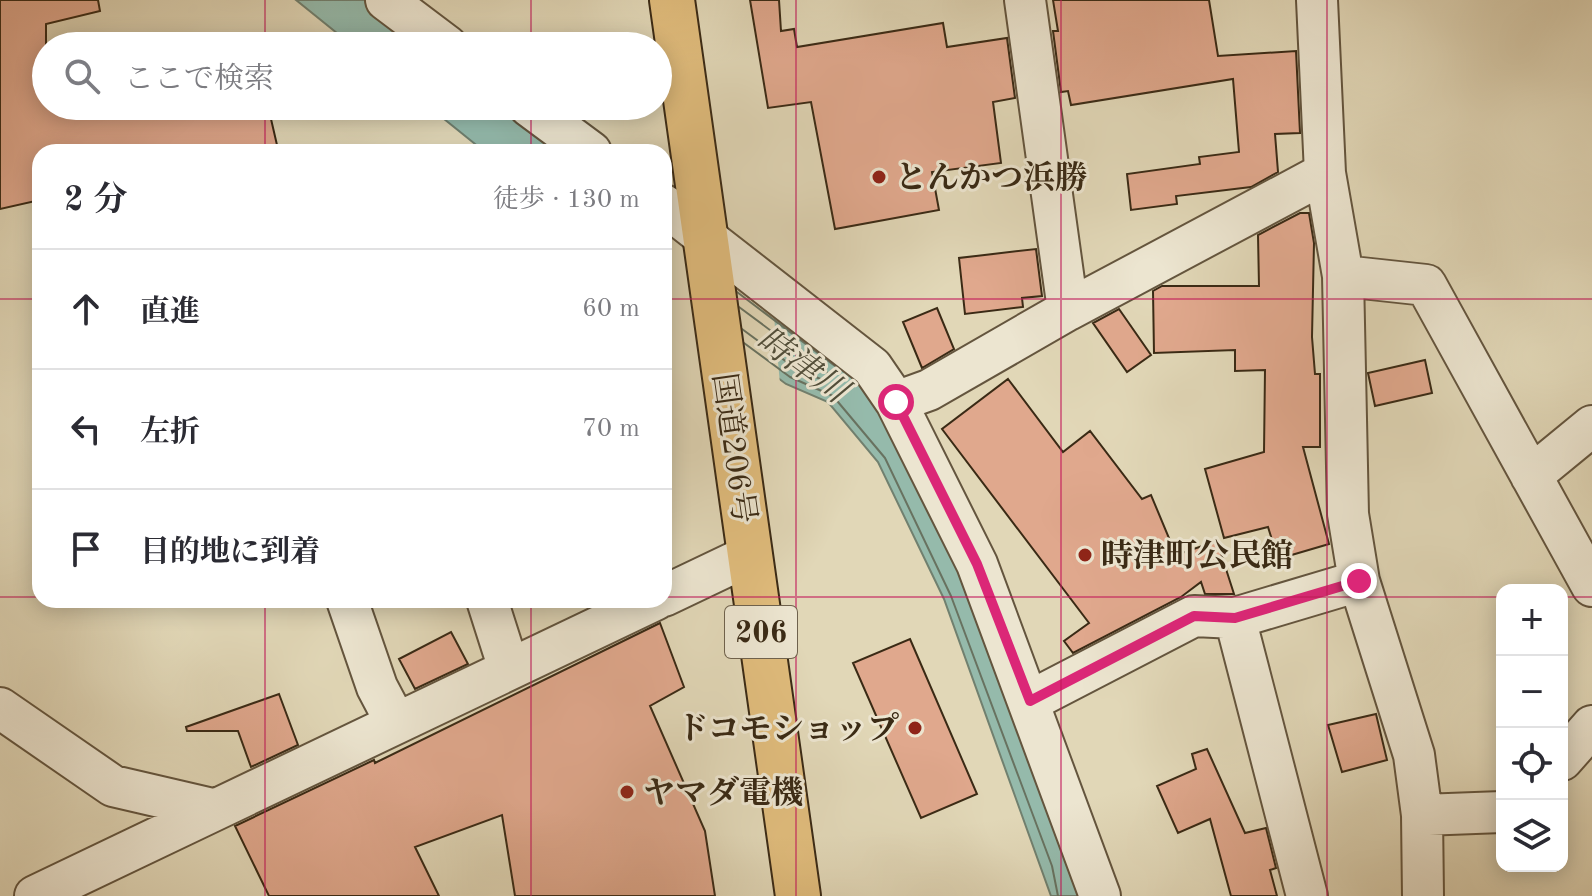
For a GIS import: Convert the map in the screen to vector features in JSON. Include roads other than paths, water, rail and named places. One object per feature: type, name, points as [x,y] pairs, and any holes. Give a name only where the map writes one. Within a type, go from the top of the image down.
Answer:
[{"type":"highway","name":"国道206号","points":[[672,0],[798,896]]},
{"type":"street","points":[[1025,0],[1068,310]]},
{"type":"street","points":[[1317,0],[1325,173],[1343,276],[1346,468],[1359,581],[1414,755],[1422,815],[1423,896]]},
{"type":"street","points":[[397,5],[430,32]]},
{"type":"street","points":[[548,120],[580,144]]},
{"type":"street","points":[[896,402],[929,390],[1068,310],[1325,173]]},
{"type":"street","points":[[672,212],[872,367],[896,402],[977,564],[1100,896]]},
{"type":"street","points":[[1343,276],[1426,285],[1592,586]]},
{"type":"street","points":[[1531,476],[1592,426]]},
{"type":"street","points":[[672,592],[750,555]]},
{"type":"street","points":[[1030,701],[1194,616],[1235,618],[1359,581]]},
{"type":"street","points":[[350,608],[377,687],[396,723]]},
{"type":"street","points":[[490,608],[509,669]]},
{"type":"street","points":[[35,896],[638,608]]},
{"type":"street","points":[[1235,618],[1307,896]]},
{"type":"street","points":[[0,708],[113,786],[212,809]]},
{"type":"street","points":[[1568,753],[1592,726]]},
{"type":"street","points":[[1422,815],[1496,812]]},
{"type":"water","points":[[296,0],[366,0],[408,32],[336,32]]},
{"type":"water","points":[[445,120],[526,120],[558,144],[475,144]]},
{"type":"water","name":"時津川","points":[[672,230],[864,376],[925,478],[1089,896],[1051,896],[944,599],[878,462],[828,402],[786,384],[672,299]]},
{"type":"place","name":"とんかつ浜勝","points":[[879,177]]},
{"type":"place","name":"時津町公民館","points":[[1085,555]]},
{"type":"place","name":"ドコモショップ","points":[[915,728]]},
{"type":"place","name":"ヤマダ電機","points":[[627,792]]}]
